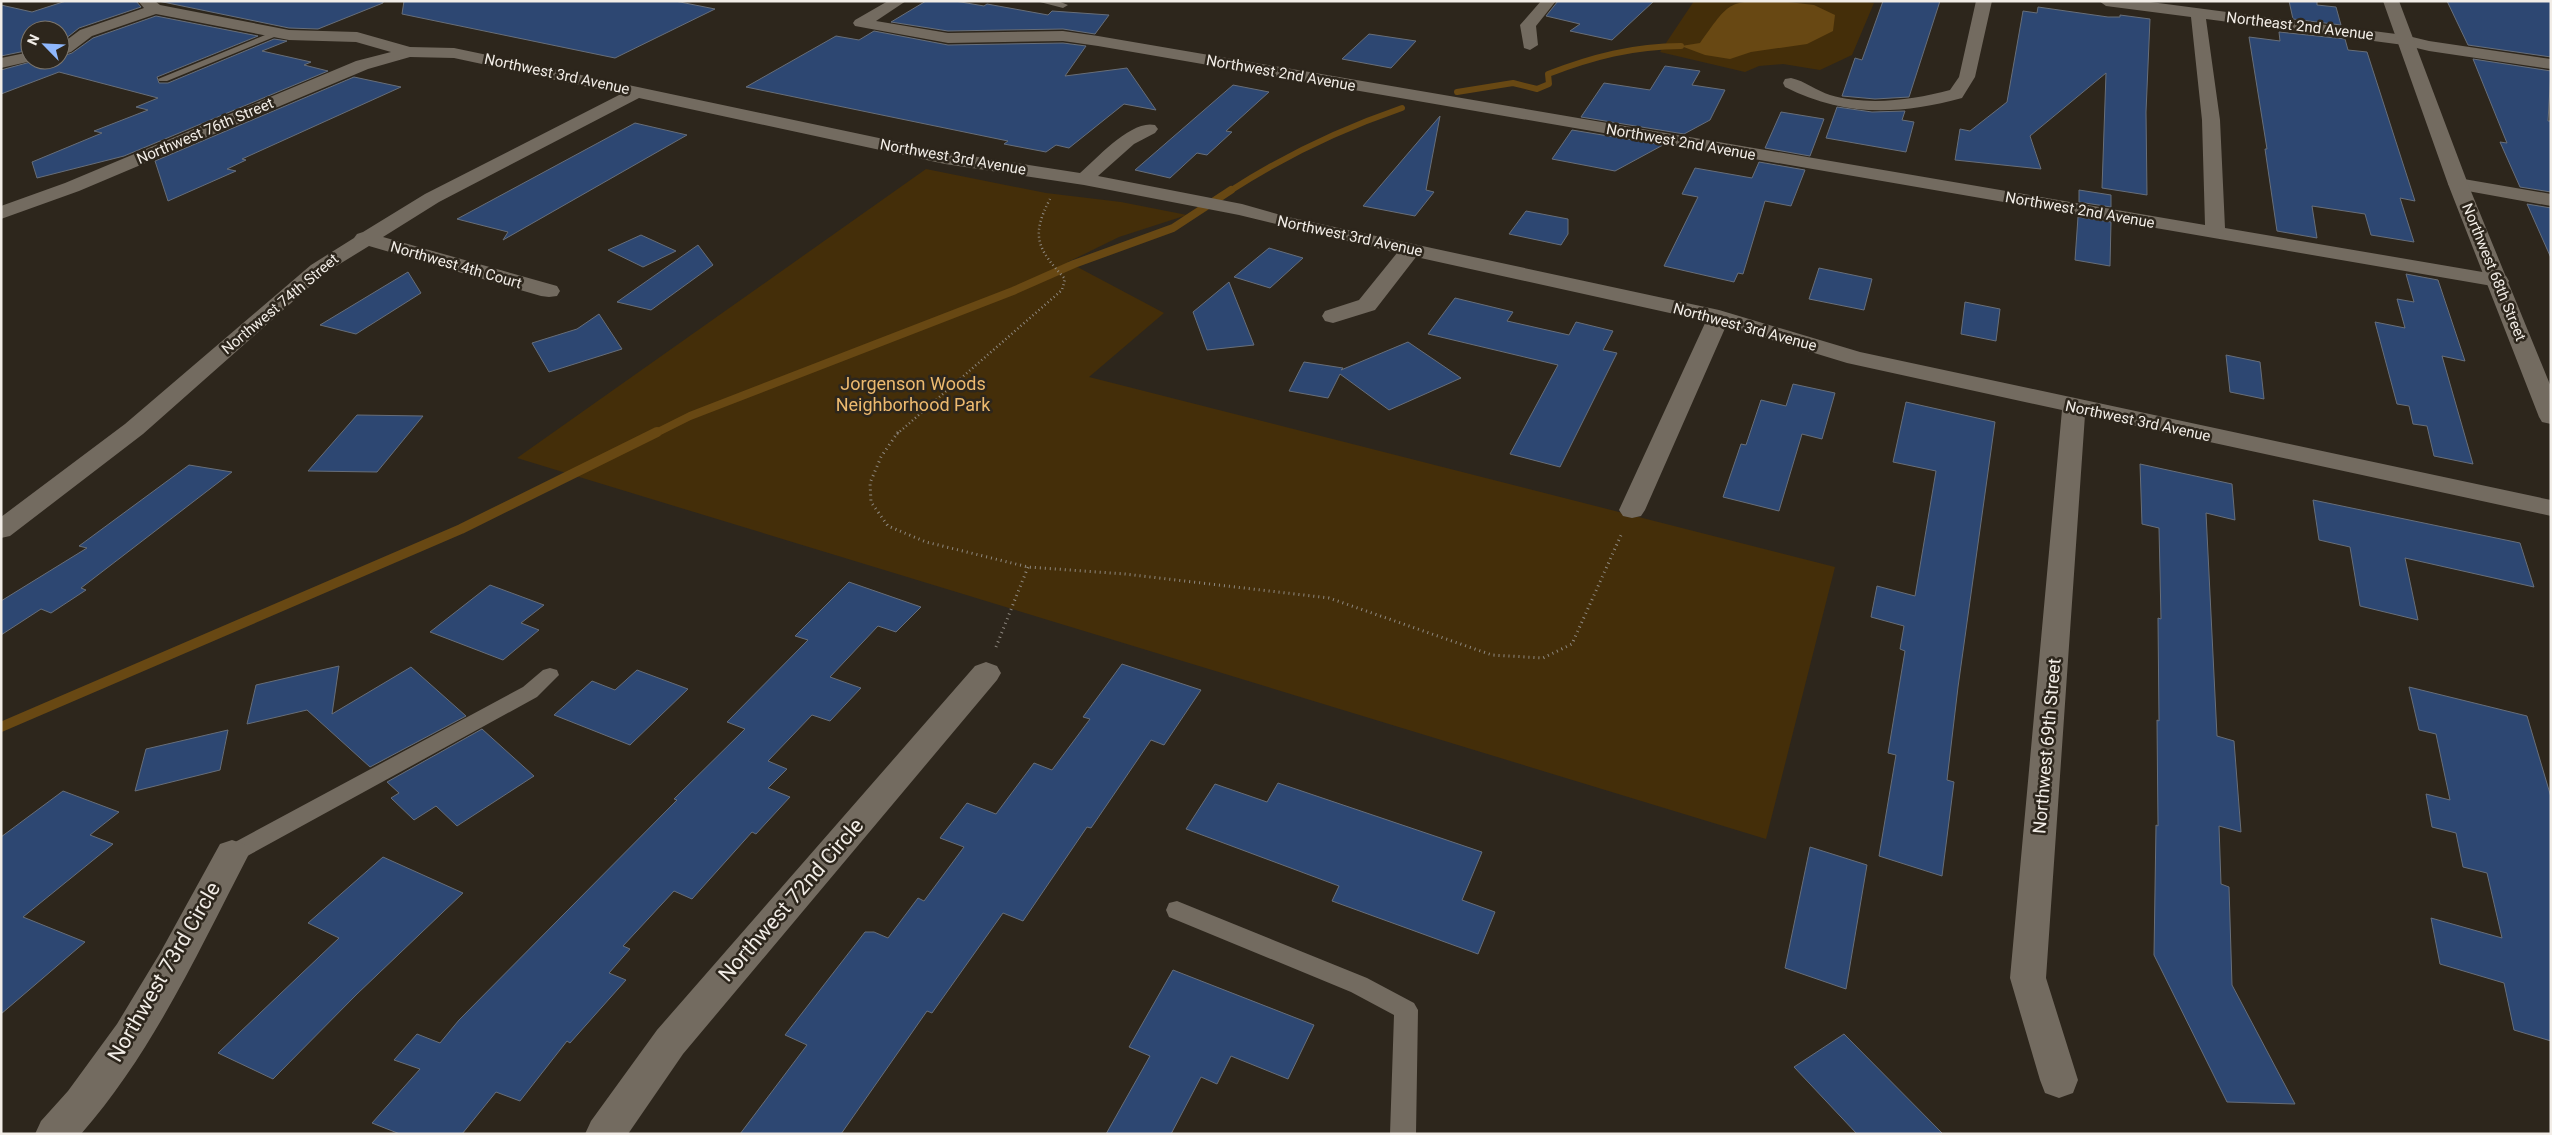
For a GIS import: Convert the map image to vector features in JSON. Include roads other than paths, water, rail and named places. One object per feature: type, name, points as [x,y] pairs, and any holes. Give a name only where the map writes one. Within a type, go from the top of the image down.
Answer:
[{"type":"street","name":"Northwest 2nd Avenue","points":[[899,1],[861,23],[948,38],[1064,36],[1098,40],[2498,281]]},
{"type":"street","points":[[1530,46],[1528,25],[1549,1]]},
{"type":"street","points":[[1791,83],[1830,100],[1864,104],[1935,100],[1956,94],[1967,77],[1984,1]]},
{"type":"street","name":"Northeast 2nd Avenue","points":[[2106,1],[2404,40],[2429,46],[2551,64]]},
{"type":"street","name":"Northwest 68th Street","points":[[2391,1],[2458,184],[2551,417]]},
{"type":"street","points":[[70,45],[86,33],[150,5]]},
{"type":"street","name":"Northwest 3rd Avenue","points":[[150,5],[279,33],[357,37],[409,52],[454,53],[946,158],[1075,177],[1242,210],[1285,222],[1719,317],[1855,358],[2074,407],[2551,508]]},
{"type":"street","points":[[2198,13],[2211,120],[2215,233]]},
{"type":"street","name":"Northwest 76th Street","points":[[1,213],[72,187],[362,65],[409,52]]},
{"type":"street","points":[[2411,56],[2551,78]]},
{"type":"street","points":[[1,63],[20,59]]},
{"type":"street","name":"Northwest 74th Street","points":[[1,530],[134,429],[318,269],[364,238],[432,198],[639,91]]},
{"type":"street","points":[[1075,177],[1128,140],[1149,129]]},
{"type":"street","points":[[2458,184],[2551,200]]},
{"type":"street","name":"Northwest 4th Court","points":[[364,238],[549,291]]},
{"type":"street","points":[[1333,316],[1367,305],[1411,249]]},
{"type":"street","points":[[1632,510],[1719,317]]},
{"type":"street","name":"Northwest 69th Street","points":[[2058,1080],[2028,978],[2074,407]]},
{"type":"street","name":"Northwest 72nd Circle","points":[[605,1134],[670,1042],[986,673]]},
{"type":"street","name":"Northwest 73rd Circle","points":[[55,1134],[74,1115],[132,1035],[232,854]]},
{"type":"lane","points":[[1041,1],[1063,5]]},
{"type":"lane","points":[[163,79],[279,33]]},
{"type":"lane","points":[[232,854],[530,692],[550,674]]},
{"type":"lane","points":[[1177,910],[1359,985],[1406,1010],[1403,1134]]},
{"type":"waterway","points":[[1457,92],[1513,83],[1537,89],[1549,84],[1548,74],[1581,62],[1630,50],[1681,46]]},
{"type":"waterway","points":[[1230,191],[1271,166],[1313,144],[1402,108]]},
{"type":"waterway","points":[[654,434],[690,416],[1013,291],[1074,264],[1173,228],[1231,190]]},
{"type":"waterway","points":[[1,727],[461,529],[657,432]]},
{"type":"park label","name":"Jorgenson Woods Neighborhood Park","points":[[913,394]]}]
